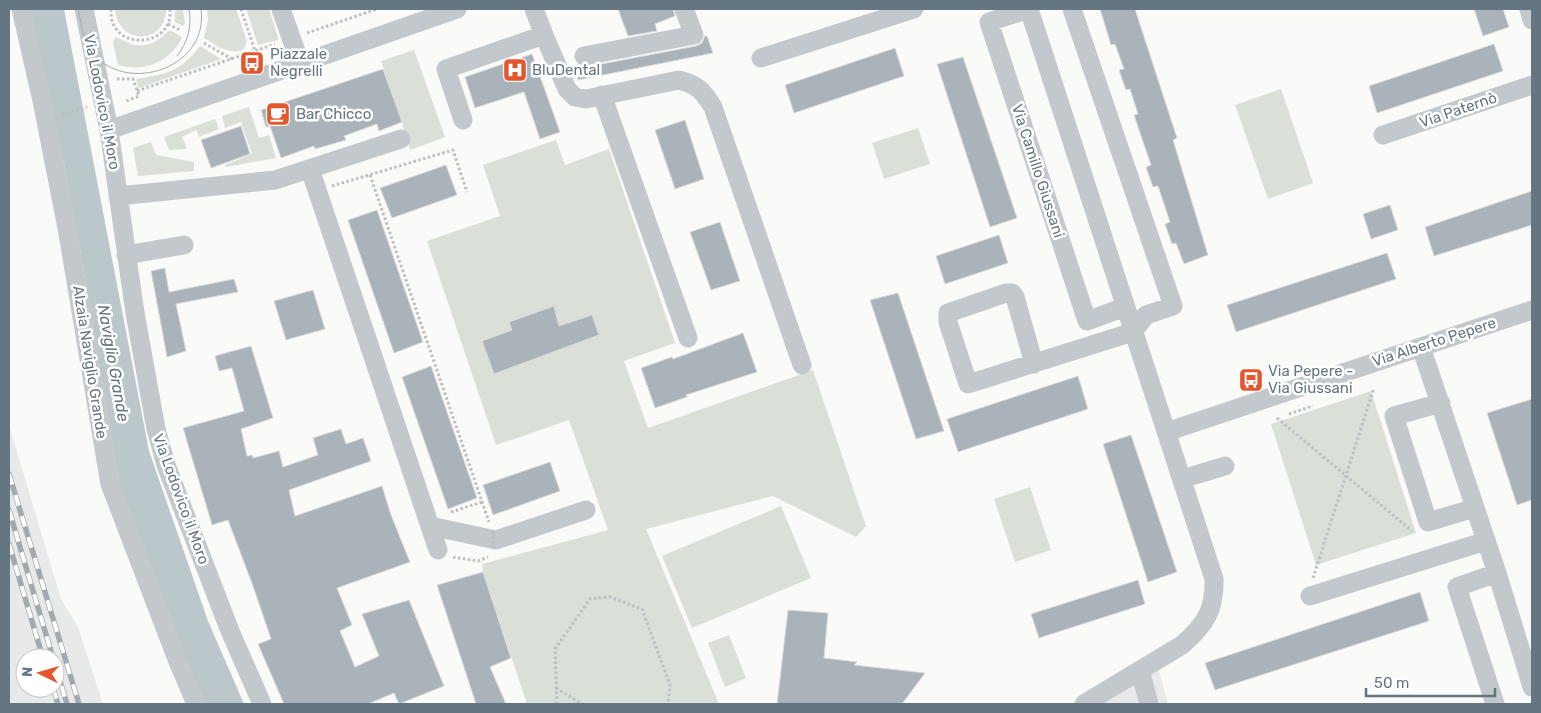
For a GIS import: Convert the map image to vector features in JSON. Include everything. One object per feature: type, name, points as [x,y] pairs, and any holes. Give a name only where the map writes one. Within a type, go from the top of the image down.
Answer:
[{"type":"street","name":"Alzaia Naviglio Grande","points":[[21,9],[42,101],[67,228],[110,484],[196,704]]},
{"type":"street","name":"Via Lodovico il Moro","points":[[84,9],[109,130],[126,255],[150,404],[166,465],[230,631],[262,704]]},
{"type":"street","points":[[281,9],[300,63]]},
{"type":"street","points":[[109,130],[457,9]]},
{"type":"street","points":[[534,9],[567,89],[575,97],[586,99],[679,80],[690,83],[703,91],[713,107],[802,365]]},
{"type":"street","points":[[584,56],[694,35],[684,9]]},
{"type":"street","points":[[761,58],[914,9]]},
{"type":"street","name":"Via Camillo Giussani","points":[[1125,308],[1087,320],[989,22],[1029,9],[1214,579],[1211,608],[1205,621],[1182,645],[1140,670]]},
{"type":"street","points":[[1034,364],[1015,297],[1012,293],[948,313],[948,322],[968,384],[1034,364],[1133,332],[1146,315],[1173,306],[1072,9]]},
{"type":"street","points":[[1528,9],[1532,20]]},
{"type":"street","points":[[463,120],[446,69],[544,35]]},
{"type":"street","name":"Via Paternò","points":[[1383,135],[1532,85]]},
{"type":"street","points":[[602,95],[688,338]]},
{"type":"street","points":[[118,196],[312,177],[400,139]]},
{"type":"street","points":[[312,177],[438,550]]},
{"type":"street","points":[[126,255],[184,245]]},
{"type":"street","name":"Via Alberto Pepere","points":[[1166,432],[1532,310]]},
{"type":"street","points":[[1421,346],[1531,677]]},
{"type":"street","points":[[1441,403],[1394,416],[1428,522],[1475,508]]},
{"type":"street","points":[[1182,479],[1226,466]]},
{"type":"street","points":[[430,526],[496,540],[586,510]]},
{"type":"street","points":[[1311,589],[1368,577],[1486,541]]},
{"type":"street","points":[[1495,704],[1457,587],[1497,573]]},
{"type":"street","points":[[1088,703],[1140,670],[1149,704]]},
{"type":"path","points":[[111,9],[113,24],[117,31],[132,39],[140,40],[162,32],[168,24],[170,9]]},
{"type":"path","points":[[241,9],[255,51]]},
{"type":"path","points":[[137,91],[377,9]]},
{"type":"path","points":[[168,24],[180,30]]},
{"type":"path","points":[[204,43],[232,59]]},
{"type":"path","points":[[116,79],[133,79],[139,96],[126,101]]},
{"type":"path","points":[[59,116],[87,107]]},
{"type":"path","points":[[312,177],[330,187],[453,150],[467,192]]},
{"type":"path","points":[[370,175],[492,531],[493,548],[489,556],[478,562],[444,556],[438,550]]},
{"type":"path","points":[[1239,381],[1257,376]]},
{"type":"path","points":[[1311,589],[1374,388]]},
{"type":"path","points":[[1289,414],[1314,406]]},
{"type":"path","points":[[1277,418],[1417,535],[1426,560]]},
{"type":"path","points":[[557,704],[556,649],[590,599],[610,596],[642,609],[670,685],[668,704]]},
{"type":"path","points":[[556,688],[582,704]]},
{"type":"shaded area","points":[[115,9],[166,9],[164,21],[158,29],[151,35],[142,36],[132,35],[124,30],[118,21]]},
{"type":"shaded area","points":[[175,9],[183,9],[185,24],[183,26],[175,22]]},
{"type":"shaded area","points":[[207,9],[236,9],[247,41],[244,49],[238,51],[228,50],[204,38],[208,20]]},
{"type":"shaded area","points":[[246,9],[269,9],[278,40],[258,45]]},
{"type":"shaded area","points":[[170,30],[182,37],[171,53],[164,59],[147,66],[128,67],[118,65],[113,42],[116,37],[131,44],[142,45],[157,40]]},
{"type":"shaded area","points":[[200,46],[221,59],[139,88],[136,79],[165,73],[179,67]]},
{"type":"shaded area","points":[[414,50],[445,137],[410,150],[381,61]]},
{"type":"shaded area","points":[[1281,89],[1313,183],[1268,199],[1235,105]]},
{"type":"shaded area","points":[[249,107],[259,138],[269,135],[276,158],[226,167],[225,165],[252,154],[241,122],[225,128],[222,116]]},
{"type":"shaded area","points":[[215,119],[219,129],[199,137],[196,130],[182,137],[187,149],[169,150],[164,137]]},
{"type":"shaded area","points":[[918,128],[930,164],[884,179],[872,143]]},
{"type":"shaded area","points":[[556,140],[565,165],[609,149],[675,343],[624,361],[648,428],[813,370],[866,526],[856,537],[773,496],[646,529],[719,704],[527,704],[483,572],[482,564],[608,530],[569,420],[496,445],[427,241],[500,216],[483,165]]},
{"type":"shaded area","points":[[151,142],[156,155],[194,162],[194,171],[138,176],[133,148]]},
{"type":"shaded area","points":[[1371,391],[1416,533],[1316,565],[1271,424]]},
{"type":"shaded area","points":[[9,425],[61,599],[78,627],[103,704],[9,704]]},
{"type":"shaded area","points":[[1030,487],[1051,550],[1015,562],[994,499]]},
{"type":"shaded area","points":[[781,506],[811,578],[692,628],[662,556]]},
{"type":"shaded area","points":[[729,635],[746,678],[725,687],[708,643]]},
{"type":"shaded area","points":[[1158,667],[1168,704],[1096,704]]},
{"type":"water","name":"Naviglio Grande","points":[[29,9],[64,9],[149,451],[208,621],[244,704],[203,704],[119,482],[64,164]]},
{"type":"building","points":[[618,9],[673,9],[675,16],[655,24],[657,31],[628,36]]},
{"type":"building","points":[[1100,9],[1135,9],[1177,138],[1173,140],[1208,255],[1184,264],[1176,243],[1172,244],[1165,224],[1170,222],[1158,186],[1153,187],[1146,167],[1151,165],[1134,115],[1138,114],[1130,89],[1126,90],[1119,70],[1124,69],[1115,44],[1111,45]]},
{"type":"building","points":[[1474,9],[1503,9],[1509,27],[1483,36]]},
{"type":"building","points":[[705,36],[707,36],[713,53],[578,80],[576,64],[586,67],[696,46],[702,43]]},
{"type":"building","points":[[1494,44],[1503,71],[1377,113],[1369,86]]},
{"type":"building","points":[[895,48],[904,76],[794,113],[785,85]]},
{"type":"building","points":[[532,54],[560,132],[540,139],[524,92],[475,108],[465,77]]},
{"type":"building","points":[[963,57],[1017,218],[990,227],[937,64]]},
{"type":"building","points":[[383,69],[402,122],[379,131],[377,124],[344,136],[346,140],[315,149],[314,146],[281,158],[270,126],[266,127],[261,110]]},
{"type":"building","points":[[685,120],[704,179],[675,189],[655,130]]},
{"type":"building","points":[[241,126],[250,154],[211,168],[201,140]]},
{"type":"building","points":[[446,165],[457,195],[392,218],[380,188]]},
{"type":"building","points":[[1532,191],[1532,225],[1434,256],[1425,227]]},
{"type":"building","points":[[1390,205],[1398,230],[1371,239],[1363,214]]},
{"type":"building","points":[[377,210],[423,342],[394,353],[348,220]]},
{"type":"building","points":[[720,222],[740,281],[711,290],[690,232]]},
{"type":"building","points":[[999,235],[1008,263],[945,284],[936,256]]},
{"type":"building","points":[[1387,253],[1396,279],[1236,332],[1227,305]]},
{"type":"building","points":[[165,268],[169,292],[234,279],[238,292],[176,304],[186,351],[167,357],[151,271]]},
{"type":"building","points":[[313,290],[325,329],[286,340],[274,301]]},
{"type":"building","points":[[898,293],[944,431],[916,439],[870,300]]},
{"type":"building","points":[[554,306],[559,326],[592,315],[599,335],[494,374],[482,341],[512,330],[509,322]]},
{"type":"building","points":[[743,333],[757,372],[686,395],[687,397],[655,408],[641,368],[672,357],[673,359]]},
{"type":"building","points":[[251,346],[273,418],[241,429],[247,456],[252,455],[253,458],[279,451],[283,467],[318,455],[313,438],[341,429],[346,444],[363,438],[371,461],[289,490],[295,516],[382,486],[391,515],[410,562],[337,588],[352,625],[340,631],[355,667],[379,656],[362,614],[409,600],[444,686],[399,704],[394,693],[368,704],[284,704],[258,644],[271,639],[253,586],[228,520],[212,525],[183,428],[244,411],[232,368],[219,371],[215,356]]},
{"type":"building","points":[[431,366],[477,498],[448,509],[402,377]]},
{"type":"building","points":[[1078,376],[1088,409],[958,452],[947,419]]},
{"type":"building","points":[[1532,399],[1532,500],[1517,505],[1487,413]]},
{"type":"building","points":[[1131,435],[1177,572],[1148,582],[1103,444]]},
{"type":"building","points":[[550,462],[560,491],[493,515],[483,485]]},
{"type":"building","points":[[483,572],[511,658],[490,667],[506,704],[476,704],[437,585]]},
{"type":"building","points":[[1138,580],[1145,604],[1039,638],[1031,614]]},
{"type":"building","points":[[1420,592],[1429,621],[1215,690],[1205,663]]},
{"type":"building","points":[[788,610],[828,613],[824,658],[857,662],[854,665],[925,673],[902,704],[777,704]]},
{"type":"tram line","points":[[78,9],[86,42],[102,62],[120,71],[139,73],[159,70],[177,62],[191,48],[200,31],[201,9]]},
{"type":"tram line","points":[[177,56],[188,34],[190,22],[189,9]]},
{"type":"railway","points":[[9,474],[79,704]]},
{"type":"railway","points":[[9,510],[50,648]]},
{"type":"railway","points":[[9,544],[40,648]]},
{"type":"railway","points":[[56,698],[58,704]]},
{"type":"railway","points":[[65,698],[67,704]]},
{"type":"place","name":"Piazzale Negrelli","points":[[252,63]]},
{"type":"place","name":"BluDental","points":[[515,70]]},
{"type":"place","name":"Bar Chicco","points":[[278,114]]},
{"type":"place","name":"Via Pepere - Via Giussani","points":[[1251,380]]}]
